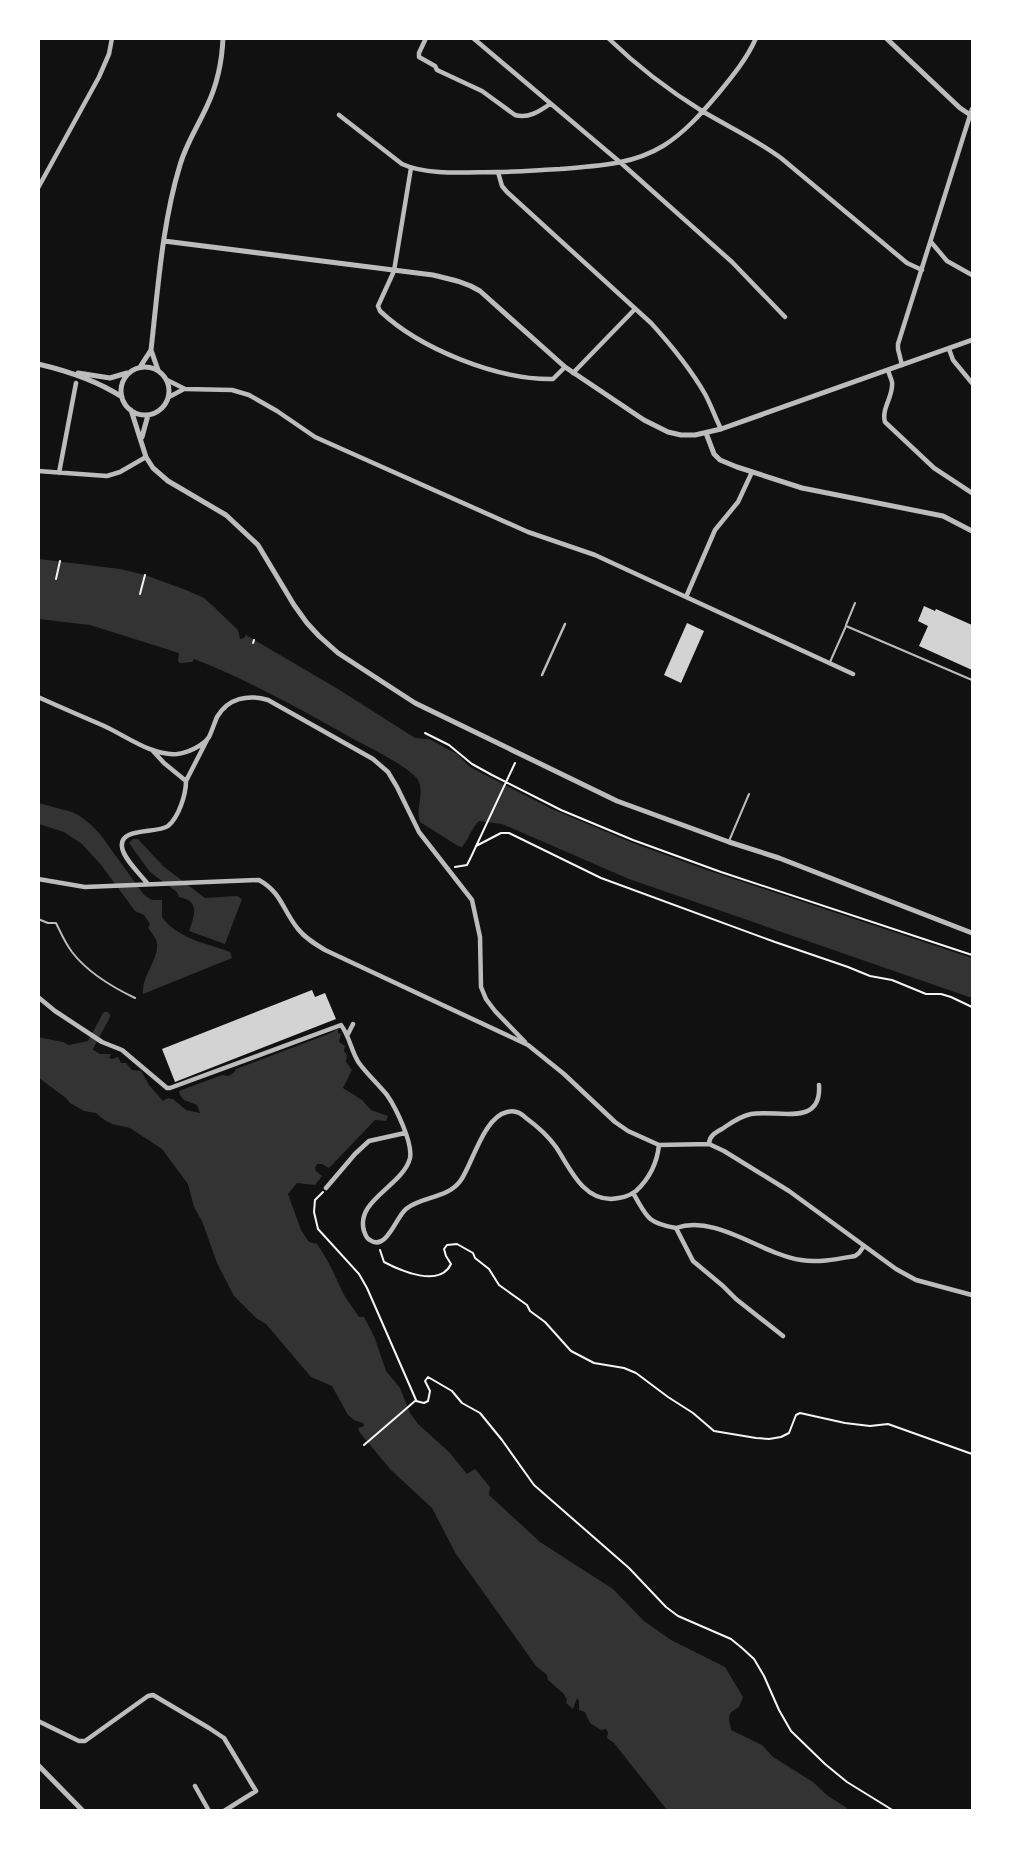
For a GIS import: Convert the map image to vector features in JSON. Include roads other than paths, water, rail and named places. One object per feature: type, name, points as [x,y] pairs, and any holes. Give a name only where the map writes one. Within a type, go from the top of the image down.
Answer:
[{"type":"street","points":[[38,188],[99,76],[112,38]]},
{"type":"street","points":[[141,367],[150,351],[164,241],[180,163],[217,80],[223,54],[223,38]]},
{"type":"street","points":[[426,38],[419,57],[435,66],[437,71],[482,90],[515,115],[529,116],[551,104]]},
{"type":"street","points":[[473,38],[621,163],[732,262],[785,317]]},
{"type":"street","points":[[608,38],[650,76],[703,111],[759,142],[907,263],[922,270]]},
{"type":"street","points":[[340,115],[411,168],[499,172],[621,163],[642,157],[680,135],[740,65],[756,38]]},
{"type":"street","points":[[886,38],[960,108],[972,113],[898,344],[902,365]]},
{"type":"street","points":[[411,168],[394,271],[378,306],[380,311],[415,338],[480,367],[509,374],[553,379],[565,366]]},
{"type":"street","points":[[499,172],[502,186],[507,192],[651,323],[685,364],[705,395],[721,429]]},
{"type":"street","points":[[164,241],[433,275],[470,285],[573,373],[656,426],[681,435],[721,429],[972,340]]},
{"type":"street","points":[[931,242],[947,261],[972,275]]},
{"type":"street","points":[[573,373],[635,309]]},
{"type":"street","points":[[949,349],[953,360],[972,383]]},
{"type":"street","points":[[150,351],[158,370],[167,380],[185,388],[232,390],[249,395],[314,437],[527,532],[595,555],[853,674]]},
{"type":"street","points":[[38,364],[72,373],[107,387],[122,397]]},
{"type":"street","points":[[72,373],[110,378],[141,367],[158,370]]},
{"type":"street","points":[[888,370],[892,382],[883,413],[886,422],[934,468],[972,493]]},
{"type":"street","points":[[130,373],[122,383],[122,397],[131,410],[141,415],[160,410],[169,397],[185,388]]},
{"type":"street","points":[[167,380],[169,397]]},
{"type":"street","points":[[60,473],[76,383]]},
{"type":"street","points":[[131,410],[146,457],[153,468],[168,481],[226,515],[244,531],[258,545],[307,623],[338,653],[393,689],[436,714],[617,801],[779,858],[972,933]]},
{"type":"street","points":[[142,440],[148,415]]},
{"type":"street","points":[[706,433],[711,449],[720,460],[752,472],[802,488],[929,512],[972,531]]},
{"type":"street","points":[[38,471],[107,476],[146,457]]},
{"type":"street","points":[[686,597],[715,530],[738,502],[752,472]]},
{"type":"street","points":[[542,675],[565,624]]},
{"type":"street","points":[[148,884],[125,855],[121,846],[122,839],[132,833],[165,828],[170,824],[185,797],[186,780],[225,705],[249,696],[268,700],[373,759],[388,772],[419,832],[472,900],[480,937],[481,986],[486,999],[527,1045],[564,1074],[615,1122],[659,1145],[709,1144],[742,1160],[916,1280],[972,1294]]},
{"type":"street","points":[[38,697],[152,749],[170,754],[190,750],[207,740]]},
{"type":"street","points":[[152,749],[164,763],[186,780]]},
{"type":"street","points":[[40,880],[85,887],[259,880],[272,888],[298,930],[325,950],[527,1045]]},
{"type":"street","points":[[38,997],[102,1042],[122,1049],[167,1088],[341,1025],[348,1034],[359,1062],[387,1096],[411,1151],[408,1166],[370,1205],[364,1217],[366,1235],[369,1240],[377,1242],[388,1236],[396,1220],[407,1208],[451,1190],[460,1182],[473,1153],[496,1117],[510,1111],[521,1113],[536,1124],[555,1145],[585,1189],[603,1199],[633,1193],[644,1183],[654,1167],[659,1145]]},
{"type":"street","points":[[348,1034],[352,1024]]},
{"type":"street","points":[[709,1144],[714,1133],[752,1114],[792,1114],[812,1110],[820,1095],[819,1085]]},
{"type":"street","points":[[326,1188],[369,1141],[405,1133]]},
{"type":"street","points":[[633,1193],[648,1219],[658,1224],[676,1228],[689,1225],[713,1228],[802,1260],[855,1256],[864,1246]]},
{"type":"street","points":[[676,1228],[693,1261],[783,1336]]},
{"type":"street","points":[[38,1721],[79,1741],[85,1741],[153,1695],[224,1738],[257,1791],[224,1811]]},
{"type":"street","points":[[38,1765],[83,1811]]},
{"type":"street","points":[[195,1786],[209,1811]]},
{"type":"lane","points":[[829,663],[855,603]]},
{"type":"lane","points":[[846,626],[972,680]]},
{"type":"lane","points":[[807,663],[811,655]]},
{"type":"lane","points":[[729,842],[750,794]]},
{"type":"lane","points":[[38,919],[56,923],[68,946],[85,966],[135,998]]},
{"type":"waterway","points":[[84,1057],[106,1016]]}]
